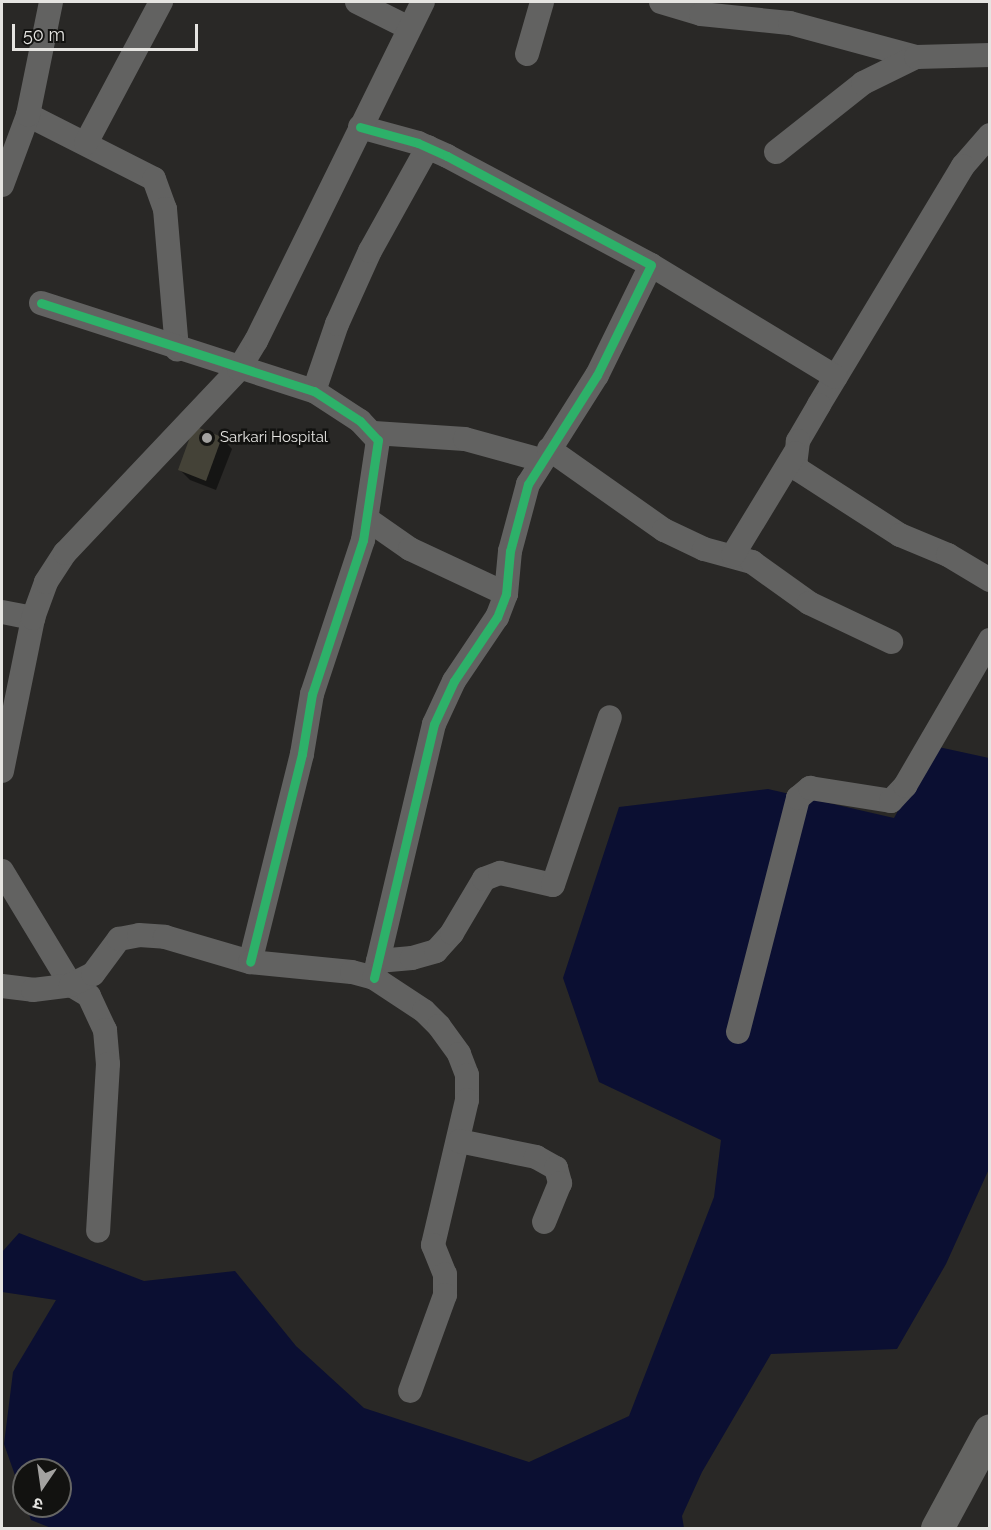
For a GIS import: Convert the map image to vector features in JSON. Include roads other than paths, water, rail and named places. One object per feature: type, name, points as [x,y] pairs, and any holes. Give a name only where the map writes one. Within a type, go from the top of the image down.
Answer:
[{"type":"street","points":[[2,185],[51,2]]},
{"type":"street","points":[[86,143],[161,2]]},
{"type":"street","points":[[357,2],[407,27]]},
{"type":"street","points":[[2,771],[33,618],[46,582],[65,554],[239,369],[256,341],[407,27],[423,2]]},
{"type":"street","points":[[527,54],[542,2]]},
{"type":"street","points":[[661,2],[701,14],[790,23],[916,57],[990,54]]},
{"type":"street","points":[[776,152],[863,82],[916,57]]},
{"type":"street","points":[[17,127],[86,143],[154,179],[165,209],[177,349]]},
{"type":"street","points":[[360,127],[428,147],[651,265],[836,376]]},
{"type":"street","points":[[733,555],[795,453],[798,441],[836,376],[963,166],[990,135]]},
{"type":"street","points":[[314,391],[337,324],[370,251],[428,147]]},
{"type":"street","points":[[376,970],[434,724],[454,681],[497,617],[506,594],[510,550],[528,484],[597,375],[651,265]]},
{"type":"street","points":[[41,303],[239,369],[314,391],[340,406],[374,433],[379,449],[367,519],[312,694],[302,754],[250,962]]},
{"type":"street","points":[[374,433],[465,439],[545,455],[663,530],[704,549],[752,562],[809,603],[891,642]]},
{"type":"street","points":[[795,453],[799,470],[900,535],[948,555],[990,580]]},
{"type":"street","points":[[367,519],[410,549],[506,594]]},
{"type":"street","points":[[2,612],[33,618]]},
{"type":"street","points":[[738,1032],[798,798],[810,788],[891,801],[910,776],[990,640]]},
{"type":"street","points":[[2,986],[33,990],[71,986],[93,974],[119,939],[139,935],[197,944],[250,962],[352,972],[376,970],[436,951],[452,933],[484,879],[500,873],[553,885],[610,717]]},
{"type":"street","points":[[2,871],[71,986],[89,996],[105,1030],[108,1064],[98,1231]]},
{"type":"street","points":[[376,970],[424,1011],[459,1054],[467,1075],[467,1100],[459,1141],[433,1245],[445,1274],[445,1295],[410,1391]]},
{"type":"street","points":[[459,1141],[536,1157],[556,1168],[560,1182],[544,1222]]},
{"type":"street","points":[[938,1528],[990,1430]]},
{"type":"place","name":"Sarkari Hospital","points":[[207,438]]}]
